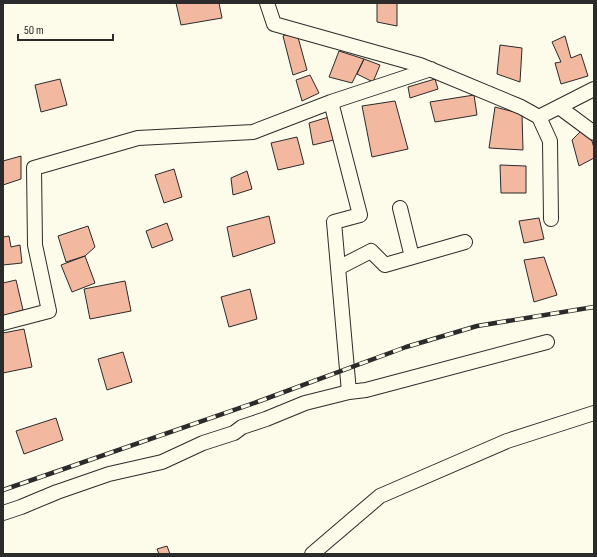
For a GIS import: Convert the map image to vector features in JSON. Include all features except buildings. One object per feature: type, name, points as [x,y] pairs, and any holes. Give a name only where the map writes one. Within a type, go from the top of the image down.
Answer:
[{"type":"street","points":[[266,3],[274,24],[420,65],[521,107],[539,117],[550,140],[550,219]]},
{"type":"street","points":[[3,323],[49,311],[35,245],[34,168],[138,138],[253,132],[331,102],[431,69]]},
{"type":"street","points":[[539,117],[594,88]]},
{"type":"street","points":[[331,102],[360,215],[334,222],[349,392]]},
{"type":"street","points":[[559,107],[594,133]]},
{"type":"street","points":[[400,208],[412,257]]},
{"type":"street","points":[[338,268],[371,250],[385,265],[465,242]]},
{"type":"street","points":[[3,513],[109,474],[162,462],[203,443],[234,433],[242,427],[305,403],[349,392],[366,390],[547,342]]},
{"type":"street","points":[[312,554],[380,496],[507,441],[594,413]]},
{"type":"railway","points":[[3,490],[257,402],[406,347],[477,326],[594,307]]}]
